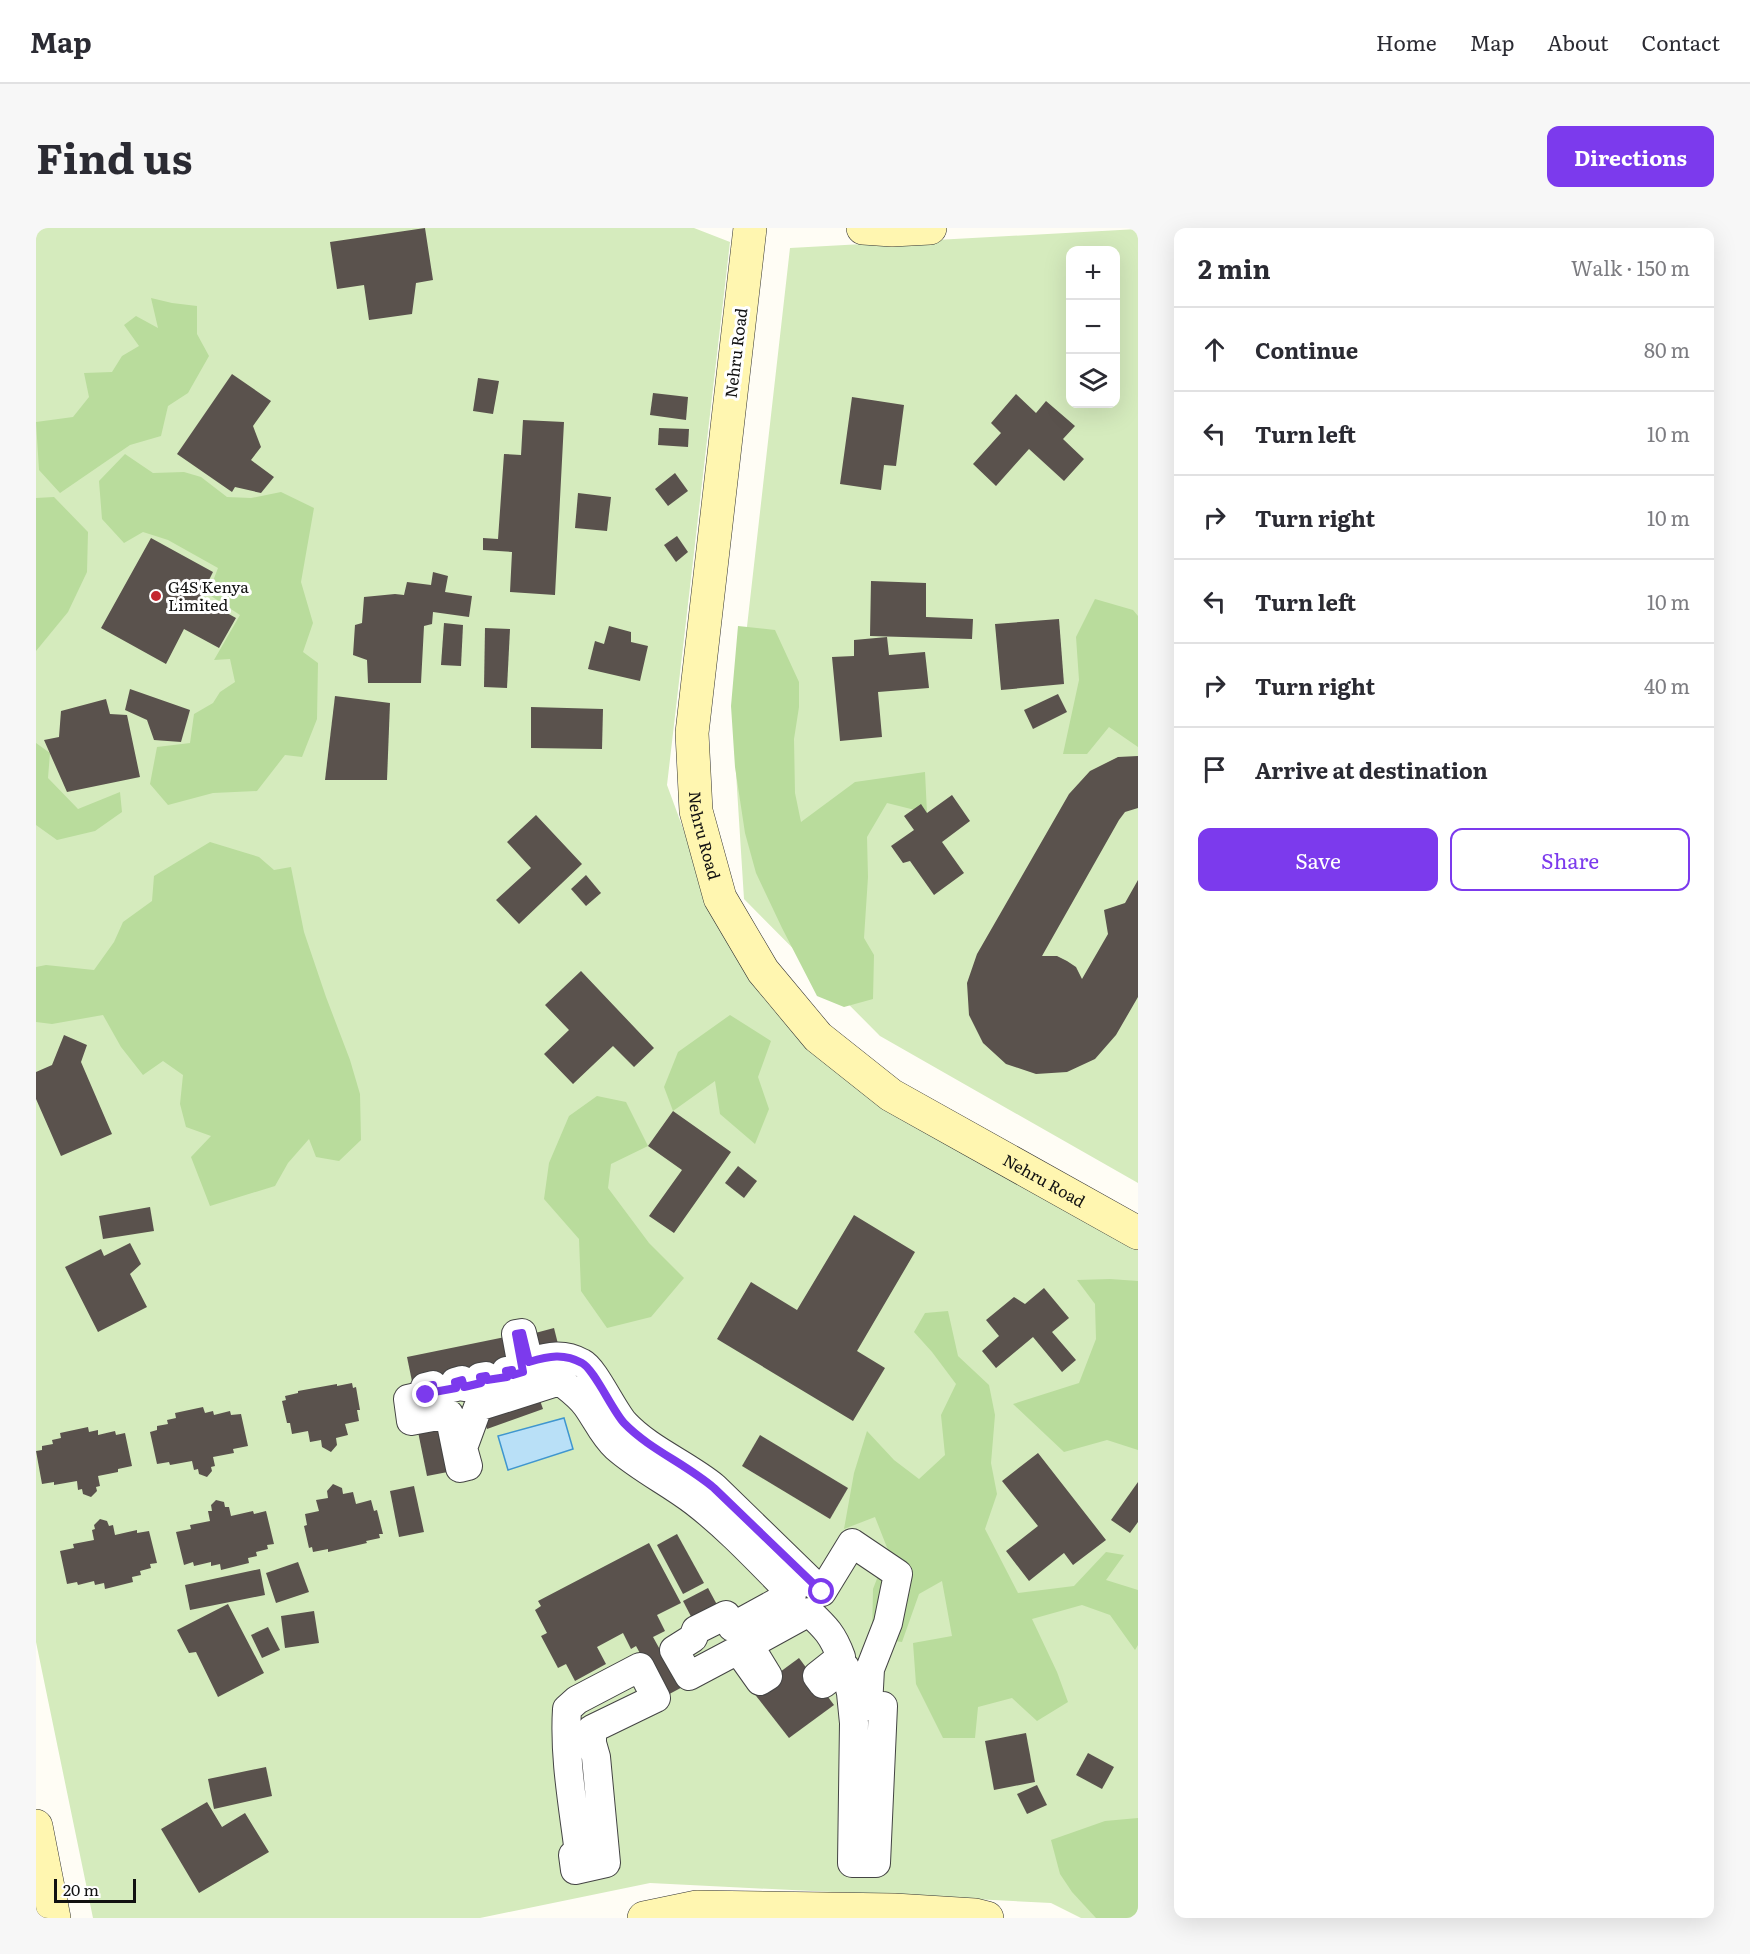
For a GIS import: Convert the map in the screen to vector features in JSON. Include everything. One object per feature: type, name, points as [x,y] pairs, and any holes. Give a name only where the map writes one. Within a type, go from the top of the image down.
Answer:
[{"type":"street","name":"Nehru Road","points":[[750,228],[692,733],[696,811],[720,898],[763,971],[818,1038],[891,1095],[1138,1233]]},
{"type":"street","points":[[863,228],[892,230],[930,228]]},
{"type":"street","points":[[522,1333],[529,1362],[564,1355],[585,1364],[610,1405],[625,1424],[650,1444],[695,1472],[714,1488],[822,1592],[852,1543],[898,1574],[888,1623],[870,1669],[868,1706],[882,1706],[876,1863],[852,1863],[854,1723],[851,1693],[844,1667],[823,1684],[817,1676],[841,1657],[834,1639],[822,1624],[809,1612],[749,1645],[768,1676],[760,1682],[738,1650],[689,1676],[674,1650],[693,1638],[696,1630],[726,1614],[732,1627],[792,1594],[698,1504],[667,1481],[636,1464],[609,1440],[586,1405],[560,1381],[478,1407],[463,1448],[468,1466],[460,1468],[447,1414],[411,1421],[408,1399],[426,1395],[425,1387],[433,1385],[434,1392],[456,1388],[455,1382],[462,1380],[464,1387],[481,1383],[480,1377],[486,1376],[487,1380],[507,1377],[506,1371],[512,1370],[513,1375],[523,1372],[516,1334],[522,1333]]},
{"type":"street","points":[[640,1668],[656,1698],[592,1730],[606,1863],[575,1870],[573,1855],[579,1853],[568,1769],[565,1731],[567,1709],[577,1700],[640,1668]]},
{"type":"street","points":[[36,1826],[54,1918]]},
{"type":"street","points":[[644,1918],[698,1913],[894,1910],[975,1915],[987,1918]]},
{"type":"green space","points":[[36,228],[694,228],[730,242],[667,785],[699,872],[761,990],[1138,1242],[1138,1918],[1081,1918],[1051,1903],[650,1883],[480,1918],[93,1918],[36,1642]]},
{"type":"green space","points":[[1138,229],[1138,1183],[880,1036],[744,899],[734,741],[790,248]]},
{"type":"green space","points":[[151,298],[197,306],[197,334],[209,356],[188,393],[168,406],[161,436],[130,445],[60,493],[39,470],[36,422],[73,417],[89,397],[84,373],[112,372],[122,356],[139,346],[124,325],[136,316],[158,328]]},
{"type":"green space","points":[[125,454],[153,473],[184,472],[201,477],[227,497],[251,498],[281,492],[314,508],[301,582],[313,623],[303,652],[318,663],[317,719],[302,757],[285,755],[257,791],[213,793],[168,805],[150,784],[157,747],[190,743],[194,714],[213,703],[220,692],[235,682],[230,659],[214,660],[240,615],[208,594],[218,568],[168,540],[143,532],[124,543],[102,519],[99,481]]},
{"type":"green space","points":[[54,497],[88,532],[87,572],[68,612],[36,651],[36,498]]},
{"type":"green space","points":[[1095,599],[1133,610],[1138,616],[1138,747],[1109,727],[1087,754],[1063,754],[1079,680],[1076,637]]},
{"type":"green space","points":[[738,626],[775,630],[799,682],[799,707],[794,739],[795,793],[801,822],[855,782],[925,772],[927,813],[887,803],[867,837],[868,877],[864,938],[874,955],[873,999],[844,1007],[817,996],[756,873],[745,833],[735,767],[731,706]]},
{"type":"green space","points":[[36,743],[50,753],[48,778],[78,809],[120,792],[122,812],[95,831],[57,840],[36,825]]},
{"type":"green space","points":[[210,842],[259,857],[274,870],[291,867],[304,932],[360,1094],[361,1140],[339,1161],[316,1157],[309,1139],[288,1163],[275,1186],[210,1206],[191,1157],[211,1136],[186,1127],[180,1104],[183,1075],[163,1061],[143,1075],[121,1047],[103,1015],[52,1024],[36,1022],[36,967],[46,965],[94,970],[114,942],[123,922],[152,901],[154,876]]},
{"type":"green space","points":[[730,1015],[771,1041],[758,1077],[769,1109],[755,1144],[720,1114],[715,1081],[673,1111],[664,1087],[678,1052]]},
{"type":"green space","points":[[597,1096],[626,1102],[648,1146],[611,1164],[608,1188],[649,1243],[684,1278],[651,1317],[607,1328],[581,1291],[579,1239],[544,1199],[549,1163],[569,1116]]},
{"type":"green space","points":[[1077,1280],[1138,1281],[1138,1450],[1107,1440],[1064,1452],[1013,1404],[1079,1383],[1096,1339],[1095,1304]]},
{"type":"green space","points":[[948,1311],[958,1356],[989,1385],[995,1415],[991,1463],[997,1494],[985,1529],[1018,1593],[1074,1586],[1106,1552],[1124,1555],[1106,1580],[1138,1590],[1138,1645],[1135,1650],[1110,1615],[1082,1605],[1032,1619],[1057,1672],[1068,1702],[1037,1721],[1012,1698],[978,1707],[975,1738],[943,1738],[916,1684],[913,1643],[952,1636],[942,1581],[919,1594],[902,1642],[872,1638],[873,1589],[888,1550],[875,1517],[844,1529],[854,1473],[867,1431],[894,1460],[919,1479],[945,1455],[941,1415],[956,1384],[914,1332],[925,1313]]},
{"type":"green space","points":[[1138,1818],[1138,1918],[1096,1918],[1072,1892],[1060,1874],[1051,1840],[1105,1821]]},
{"type":"water","points":[[564,1418],[573,1449],[508,1470],[498,1436]]},
{"type":"building","points":[[425,228],[433,280],[416,283],[412,314],[369,320],[364,285],[337,289],[330,242]]},
{"type":"building","points":[[232,374],[271,401],[253,426],[261,447],[251,460],[274,477],[261,493],[235,487],[232,492],[177,454]]},
{"type":"building","points":[[478,378],[499,381],[493,414],[473,411]]},
{"type":"building","points":[[653,393],[688,397],[686,420],[650,415]]},
{"type":"building","points":[[1016,394],[1036,413],[1046,401],[1075,426],[1063,439],[1084,459],[1064,481],[1029,449],[996,486],[973,464],[1001,433],[991,423]]},
{"type":"building","points":[[852,397],[904,405],[896,466],[884,465],[881,490],[840,484]]},
{"type":"building","points":[[523,420],[564,422],[555,595],[510,592],[512,552],[483,550],[483,538],[498,539],[504,454],[521,455]]},
{"type":"building","points":[[659,428],[689,429],[688,447],[658,445]]},
{"type":"building","points":[[675,473],[688,491],[668,506],[655,489]]},
{"type":"building","points":[[578,493],[611,497],[607,531],[575,528]]},
{"type":"building","points":[[677,536],[688,552],[676,562],[664,545]]},
{"type":"building","points":[[151,538],[213,572],[200,598],[236,618],[219,648],[184,629],[166,664],[101,628]]},
{"type":"building","points":[[433,572],[448,576],[445,592],[472,596],[469,617],[433,612],[432,624],[424,626],[421,683],[368,683],[367,660],[353,655],[355,625],[362,623],[364,597],[404,595],[407,582],[431,585]]},
{"type":"building","points":[[871,581],[926,583],[926,617],[973,619],[972,639],[870,636]]},
{"type":"building","points":[[1059,619],[1064,684],[1001,690],[995,624]]},
{"type":"building","points":[[444,623],[463,625],[461,666],[441,665]]},
{"type":"building","points":[[609,626],[631,632],[631,642],[648,646],[640,681],[588,669],[595,641],[604,644]]},
{"type":"building","points":[[485,628],[510,629],[507,688],[484,687]]},
{"type":"building","points":[[887,637],[889,655],[925,652],[929,688],[878,692],[882,737],[840,741],[832,657],[854,656],[854,640]]},
{"type":"building","points":[[130,689],[190,710],[181,742],[154,740],[147,720],[125,710]]},
{"type":"building","points":[[1058,694],[1067,712],[1033,729],[1024,710]]},
{"type":"building","points":[[335,696],[390,703],[387,780],[325,780]]},
{"type":"building","points":[[106,699],[110,714],[127,715],[140,777],[67,792],[44,740],[59,737],[61,711]]},
{"type":"building","points":[[531,707],[603,709],[602,749],[531,748]]},
{"type":"building","points":[[1138,756],[1138,808],[1125,812],[1119,820],[1042,956],[1057,956],[1067,961],[1076,967],[1082,979],[1108,934],[1104,910],[1125,903],[1138,880],[1138,997],[1116,1035],[1095,1059],[1067,1072],[1036,1074],[1006,1064],[983,1043],[969,1015],[967,983],[977,954],[1069,794],[1090,771],[1118,757]]},
{"type":"building","points":[[952,795],[970,821],[942,842],[964,873],[934,895],[910,861],[903,863],[891,846],[914,830],[904,816],[921,804],[927,813]]},
{"type":"building","points":[[536,815],[582,864],[519,924],[496,900],[531,868],[507,842]]},
{"type":"building","points":[[586,875],[601,893],[586,906],[571,889]]},
{"type":"building","points":[[581,971],[654,1048],[634,1067],[613,1046],[573,1084],[544,1054],[569,1030],[545,1005]]},
{"type":"building","points":[[64,1035],[87,1045],[81,1062],[112,1134],[61,1156],[36,1099],[36,1072],[52,1065]]},
{"type":"building","points":[[673,1111],[731,1152],[674,1233],[649,1216],[682,1170],[648,1146]]},
{"type":"building","points":[[738,1166],[757,1181],[744,1198],[725,1183]]},
{"type":"building","points":[[150,1207],[154,1231],[103,1239],[99,1216]]},
{"type":"building","points":[[854,1215],[915,1252],[857,1351],[885,1368],[853,1421],[717,1339],[751,1282],[797,1310]]},
{"type":"building","points":[[130,1243],[141,1264],[130,1274],[147,1307],[98,1332],[65,1267],[101,1249],[104,1256]]},
{"type":"building","points":[[1044,1288],[1069,1318],[1052,1332],[1076,1360],[1062,1372],[1033,1337],[996,1368],[982,1351],[999,1336],[986,1320],[1014,1297],[1025,1304]]},
{"type":"building","points":[[554,1328],[560,1352],[530,1359],[524,1336]]},
{"type":"building","points":[[515,1335],[522,1371],[415,1396],[407,1357]]},
{"type":"building","points":[[352,1383],[353,1388],[356,1387],[360,1410],[357,1410],[359,1421],[345,1424],[348,1435],[336,1438],[337,1445],[331,1452],[322,1447],[321,1440],[310,1442],[308,1431],[292,1434],[282,1401],[286,1400],[285,1396],[298,1393],[298,1391]]},
{"type":"building","points":[[537,1392],[543,1409],[487,1429],[481,1413]]},
{"type":"building","points":[[203,1407],[205,1413],[213,1411],[214,1415],[230,1411],[231,1415],[241,1414],[248,1446],[233,1449],[234,1453],[213,1457],[215,1466],[211,1467],[212,1471],[207,1477],[199,1474],[198,1469],[194,1470],[192,1461],[170,1465],[169,1462],[157,1464],[150,1432],[157,1430],[157,1426],[168,1424],[167,1420],[176,1418],[175,1413]]},
{"type":"building","points":[[448,1416],[458,1470],[427,1476],[416,1422]]},
{"type":"building","points":[[88,1427],[89,1432],[98,1430],[98,1435],[115,1431],[116,1435],[125,1433],[132,1466],[118,1469],[118,1472],[98,1476],[100,1486],[96,1487],[97,1491],[91,1497],[83,1494],[82,1489],[78,1490],[77,1481],[54,1485],[54,1482],[42,1484],[36,1451],[42,1450],[42,1446],[53,1444],[52,1440],[61,1438],[60,1433]]},
{"type":"building","points":[[760,1435],[848,1488],[830,1519],[742,1466]]},
{"type":"building","points":[[1038,1453],[1106,1540],[1073,1565],[1064,1553],[1029,1581],[1006,1551],[1038,1526],[1002,1481]]},
{"type":"building","points":[[1138,1482],[1138,1522],[1130,1533],[1111,1520]]},
{"type":"building","points":[[333,1484],[342,1488],[343,1494],[353,1492],[356,1504],[371,1500],[374,1511],[377,1510],[383,1534],[379,1534],[380,1538],[328,1552],[328,1549],[313,1552],[312,1547],[309,1548],[304,1526],[307,1525],[305,1514],[319,1511],[316,1500],[328,1498],[327,1491]]},
{"type":"building","points":[[414,1486],[424,1532],[399,1537],[390,1491]]},
{"type":"building","points":[[216,1500],[224,1502],[225,1507],[229,1507],[231,1516],[253,1511],[254,1514],[266,1511],[274,1544],[267,1545],[268,1549],[256,1552],[257,1556],[248,1558],[249,1563],[221,1570],[220,1564],[211,1566],[211,1562],[194,1566],[193,1562],[184,1565],[176,1532],[191,1529],[190,1525],[210,1521],[208,1511],[212,1511],[211,1505]]},
{"type":"building","points":[[100,1519],[107,1521],[109,1526],[113,1525],[115,1535],[137,1530],[137,1533],[149,1531],[157,1563],[150,1564],[151,1568],[140,1571],[141,1575],[132,1577],[133,1582],[105,1589],[104,1583],[95,1585],[94,1581],[78,1585],[77,1582],[67,1584],[60,1551],[74,1548],[73,1544],[94,1540],[92,1530],[95,1529],[94,1525]]},
{"type":"building","points":[[677,1534],[704,1583],[683,1594],[657,1545]]},
{"type":"building","points":[[649,1543],[681,1603],[657,1615],[665,1631],[653,1637],[663,1655],[690,1683],[660,1699],[636,1646],[631,1649],[623,1633],[597,1647],[606,1664],[575,1681],[566,1664],[558,1668],[541,1636],[547,1633],[535,1610],[541,1606],[538,1601]]},
{"type":"building","points":[[298,1562],[309,1592],[276,1603],[266,1573]]},
{"type":"building","points":[[260,1569],[265,1595],[190,1610],[185,1585]]},
{"type":"building","points":[[708,1588],[722,1614],[697,1628],[683,1601]]},
{"type":"building","points":[[228,1604],[264,1673],[218,1697],[196,1652],[189,1653],[177,1630]]},
{"type":"building","points":[[314,1611],[319,1643],[285,1648],[281,1616]]},
{"type":"building","points":[[268,1627],[280,1650],[262,1658],[251,1635]]},
{"type":"building","points":[[799,1658],[834,1705],[789,1738],[753,1692]]},
{"type":"building","points":[[1026,1733],[1035,1782],[994,1790],[985,1741]]},
{"type":"building","points":[[1088,1753],[1114,1767],[1102,1789],[1076,1775]]},
{"type":"building","points":[[266,1767],[272,1796],[214,1809],[208,1779]]},
{"type":"building","points":[[1037,1785],[1047,1805],[1027,1814],[1017,1794]]},
{"type":"building","points":[[207,1802],[222,1827],[245,1813],[269,1852],[199,1893],[161,1829]]},
{"type":"place","name":"G4S Kenya Limited","points":[[156,596]]},
{"type":"route","points":[[426,1395],[425,1387],[433,1385],[434,1392],[456,1388],[455,1382],[462,1380],[464,1387],[481,1383],[480,1377],[486,1376],[487,1380],[507,1377],[506,1371],[512,1370],[513,1375],[523,1372],[516,1334],[522,1333],[529,1362],[564,1355],[585,1364],[602,1388],[610,1405],[625,1424],[650,1444],[695,1472],[714,1488],[822,1592]]}]
